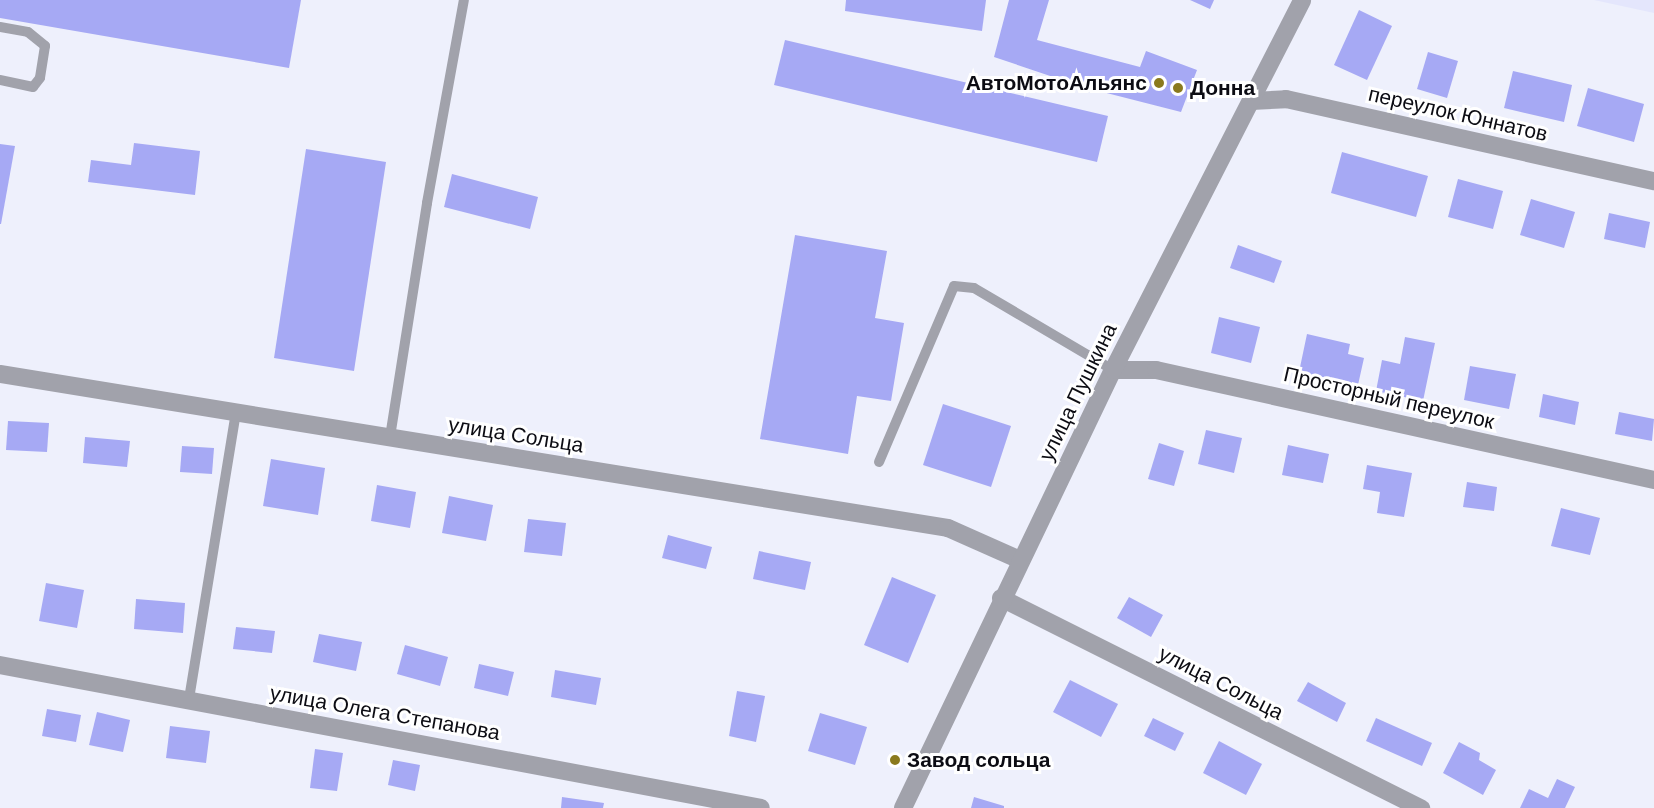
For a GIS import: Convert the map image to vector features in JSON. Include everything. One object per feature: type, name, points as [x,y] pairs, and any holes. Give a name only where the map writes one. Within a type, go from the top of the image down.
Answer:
[{"type":"street","name":"улица Пушкина","points":[[903,808],[1001,598],[1113,370],[1302,0]]},
{"type":"street","name":"переулок Юннатов","points":[[1251,101],[1286,99],[1654,181]]},
{"type":"street","name":"Просторный переулок","points":[[1113,370],[1156,370],[1654,480]]},
{"type":"street","name":"улица Сольца","points":[[0,374],[948,528],[1020,560]]},
{"type":"street","name":"улица Сольца","points":[[1001,598],[1421,808]]},
{"type":"street","name":"улица Олега Степанова","points":[[0,665],[761,808]]},
{"type":"lane","points":[[390,438],[427,203],[464,0]]},
{"type":"lane","points":[[0,27],[28,32],[45,46],[40,78],[33,87],[0,80]]},
{"type":"lane","points":[[879,462],[954,286],[974,288],[1113,370]]},
{"type":"lane","points":[[189,699],[236,412]]},
{"type":"shaded area","points":[[1594,0],[1654,0],[1654,13]]},
{"type":"building","points":[[0,0],[301,0],[289,68],[0,18]]},
{"type":"building","points":[[846,0],[986,0],[982,31],[845,11]]},
{"type":"building","points":[[1009,0],[1049,0],[1037,40],[1140,67],[1146,51],[1197,70],[1181,112],[1083,87],[994,57]]},
{"type":"building","points":[[1190,0],[1214,0],[1210,9]]},
{"type":"building","points":[[1359,10],[1392,26],[1367,80],[1334,65]]},
{"type":"building","points":[[785,40],[1108,116],[1097,162],[774,85]]},
{"type":"building","points":[[1428,52],[1458,61],[1447,98],[1417,89]]},
{"type":"building","points":[[1513,71],[1572,85],[1564,122],[1504,108]]},
{"type":"building","points":[[1588,88],[1644,104],[1634,142],[1577,126]]},
{"type":"building","points":[[134,143],[200,151],[195,195],[88,182],[91,160],[131,165]]},
{"type":"building","points":[[0,144],[15,146],[1,224],[0,224]]},
{"type":"building","points":[[306,149],[386,162],[354,371],[274,358]]},
{"type":"building","points":[[1342,152],[1428,176],[1416,217],[1331,193]]},
{"type":"building","points":[[452,174],[538,197],[530,229],[444,207]]},
{"type":"building","points":[[1458,179],[1503,191],[1493,229],[1448,217]]},
{"type":"building","points":[[1531,199],[1575,212],[1564,248],[1520,235]]},
{"type":"building","points":[[1609,213],[1650,222],[1645,248],[1604,239]]},
{"type":"building","points":[[795,235],[887,251],[875,318],[904,323],[891,401],[857,396],[848,454],[760,439]]},
{"type":"building","points":[[1238,245],[1282,261],[1274,283],[1230,268]]},
{"type":"building","points":[[1219,317],[1260,327],[1251,363],[1211,353]]},
{"type":"building","points":[[1307,334],[1350,344],[1348,354],[1364,358],[1358,385],[1299,372]]},
{"type":"building","points":[[1405,337],[1435,343],[1423,401],[1376,391],[1382,360],[1400,364]]},
{"type":"building","points":[[1470,366],[1516,374],[1509,409],[1464,400]]},
{"type":"building","points":[[1543,394],[1579,402],[1575,425],[1539,417]]},
{"type":"building","points":[[943,404],[1011,426],[991,487],[923,465]]},
{"type":"building","points":[[1619,412],[1654,419],[1652,441],[1615,434]]},
{"type":"building","points":[[8,421],[49,423],[47,452],[6,450]]},
{"type":"building","points":[[1206,430],[1242,438],[1234,473],[1198,464]]},
{"type":"building","points":[[85,437],[130,441],[127,467],[83,463]]},
{"type":"building","points":[[1159,443],[1184,451],[1174,486],[1148,479]]},
{"type":"building","points":[[1288,445],[1329,454],[1323,483],[1282,475]]},
{"type":"building","points":[[182,446],[214,448],[212,474],[180,472]]},
{"type":"building","points":[[271,459],[325,468],[318,515],[263,506]]},
{"type":"building","points":[[1367,465],[1412,473],[1404,517],[1377,513],[1380,492],[1363,489]]},
{"type":"building","points":[[1467,482],[1497,487],[1494,511],[1463,507]]},
{"type":"building","points":[[377,485],[416,492],[410,528],[371,521]]},
{"type":"building","points":[[449,496],[493,505],[486,541],[442,533]]},
{"type":"building","points":[[1561,508],[1600,518],[1590,555],[1551,546]]},
{"type":"building","points":[[528,519],[566,523],[562,556],[524,552]]},
{"type":"building","points":[[668,535],[712,547],[706,569],[662,558]]},
{"type":"building","points":[[759,551],[811,562],[805,590],[753,579]]},
{"type":"building","points":[[892,577],[936,595],[908,663],[864,645]]},
{"type":"building","points":[[46,583],[84,590],[77,628],[39,621]]},
{"type":"building","points":[[1129,597],[1163,615],[1151,637],[1117,618]]},
{"type":"building","points":[[136,599],[185,603],[183,633],[134,629]]},
{"type":"building","points":[[236,627],[275,631],[272,653],[233,649]]},
{"type":"building","points":[[319,634],[362,642],[356,671],[313,662]]},
{"type":"building","points":[[405,645],[448,657],[440,686],[397,674]]},
{"type":"building","points":[[479,664],[514,672],[508,696],[474,688]]},
{"type":"building","points":[[555,670],[601,678],[596,705],[551,697]]},
{"type":"building","points":[[1070,680],[1118,704],[1101,737],[1053,712]]},
{"type":"building","points":[[1308,682],[1346,703],[1337,722],[1297,701]]},
{"type":"building","points":[[737,691],[765,696],[756,742],[729,736]]},
{"type":"building","points":[[47,709],[81,715],[76,742],[42,736]]},
{"type":"building","points":[[97,712],[130,720],[123,752],[89,745]]},
{"type":"building","points":[[820,713],[867,727],[855,765],[808,751]]},
{"type":"building","points":[[1153,718],[1184,733],[1175,751],[1144,736]]},
{"type":"building","points":[[1376,718],[1432,743],[1422,766],[1366,741]]},
{"type":"building","points":[[170,726],[210,731],[206,763],[166,758]]},
{"type":"building","points":[[1219,741],[1262,764],[1246,795],[1203,773]]},
{"type":"building","points":[[1459,742],[1480,753],[1479,760],[1496,770],[1483,795],[1443,773]]},
{"type":"building","points":[[315,749],[343,753],[337,791],[310,788]]},
{"type":"building","points":[[393,760],[420,765],[415,791],[388,785]]},
{"type":"building","points":[[1557,779],[1575,787],[1565,808],[1520,808],[1529,789],[1548,798]]},
{"type":"building","points":[[562,797],[604,803],[603,808],[561,808]]},
{"type":"building","points":[[974,797],[1004,806],[1004,808],[971,808]]},
{"type":"place","name":"АвтоМотоАльянс","points":[[1159,83]]},
{"type":"place","name":"Донна","points":[[1178,88]]},
{"type":"place","name":"Завод сольца","points":[[895,760]]}]
